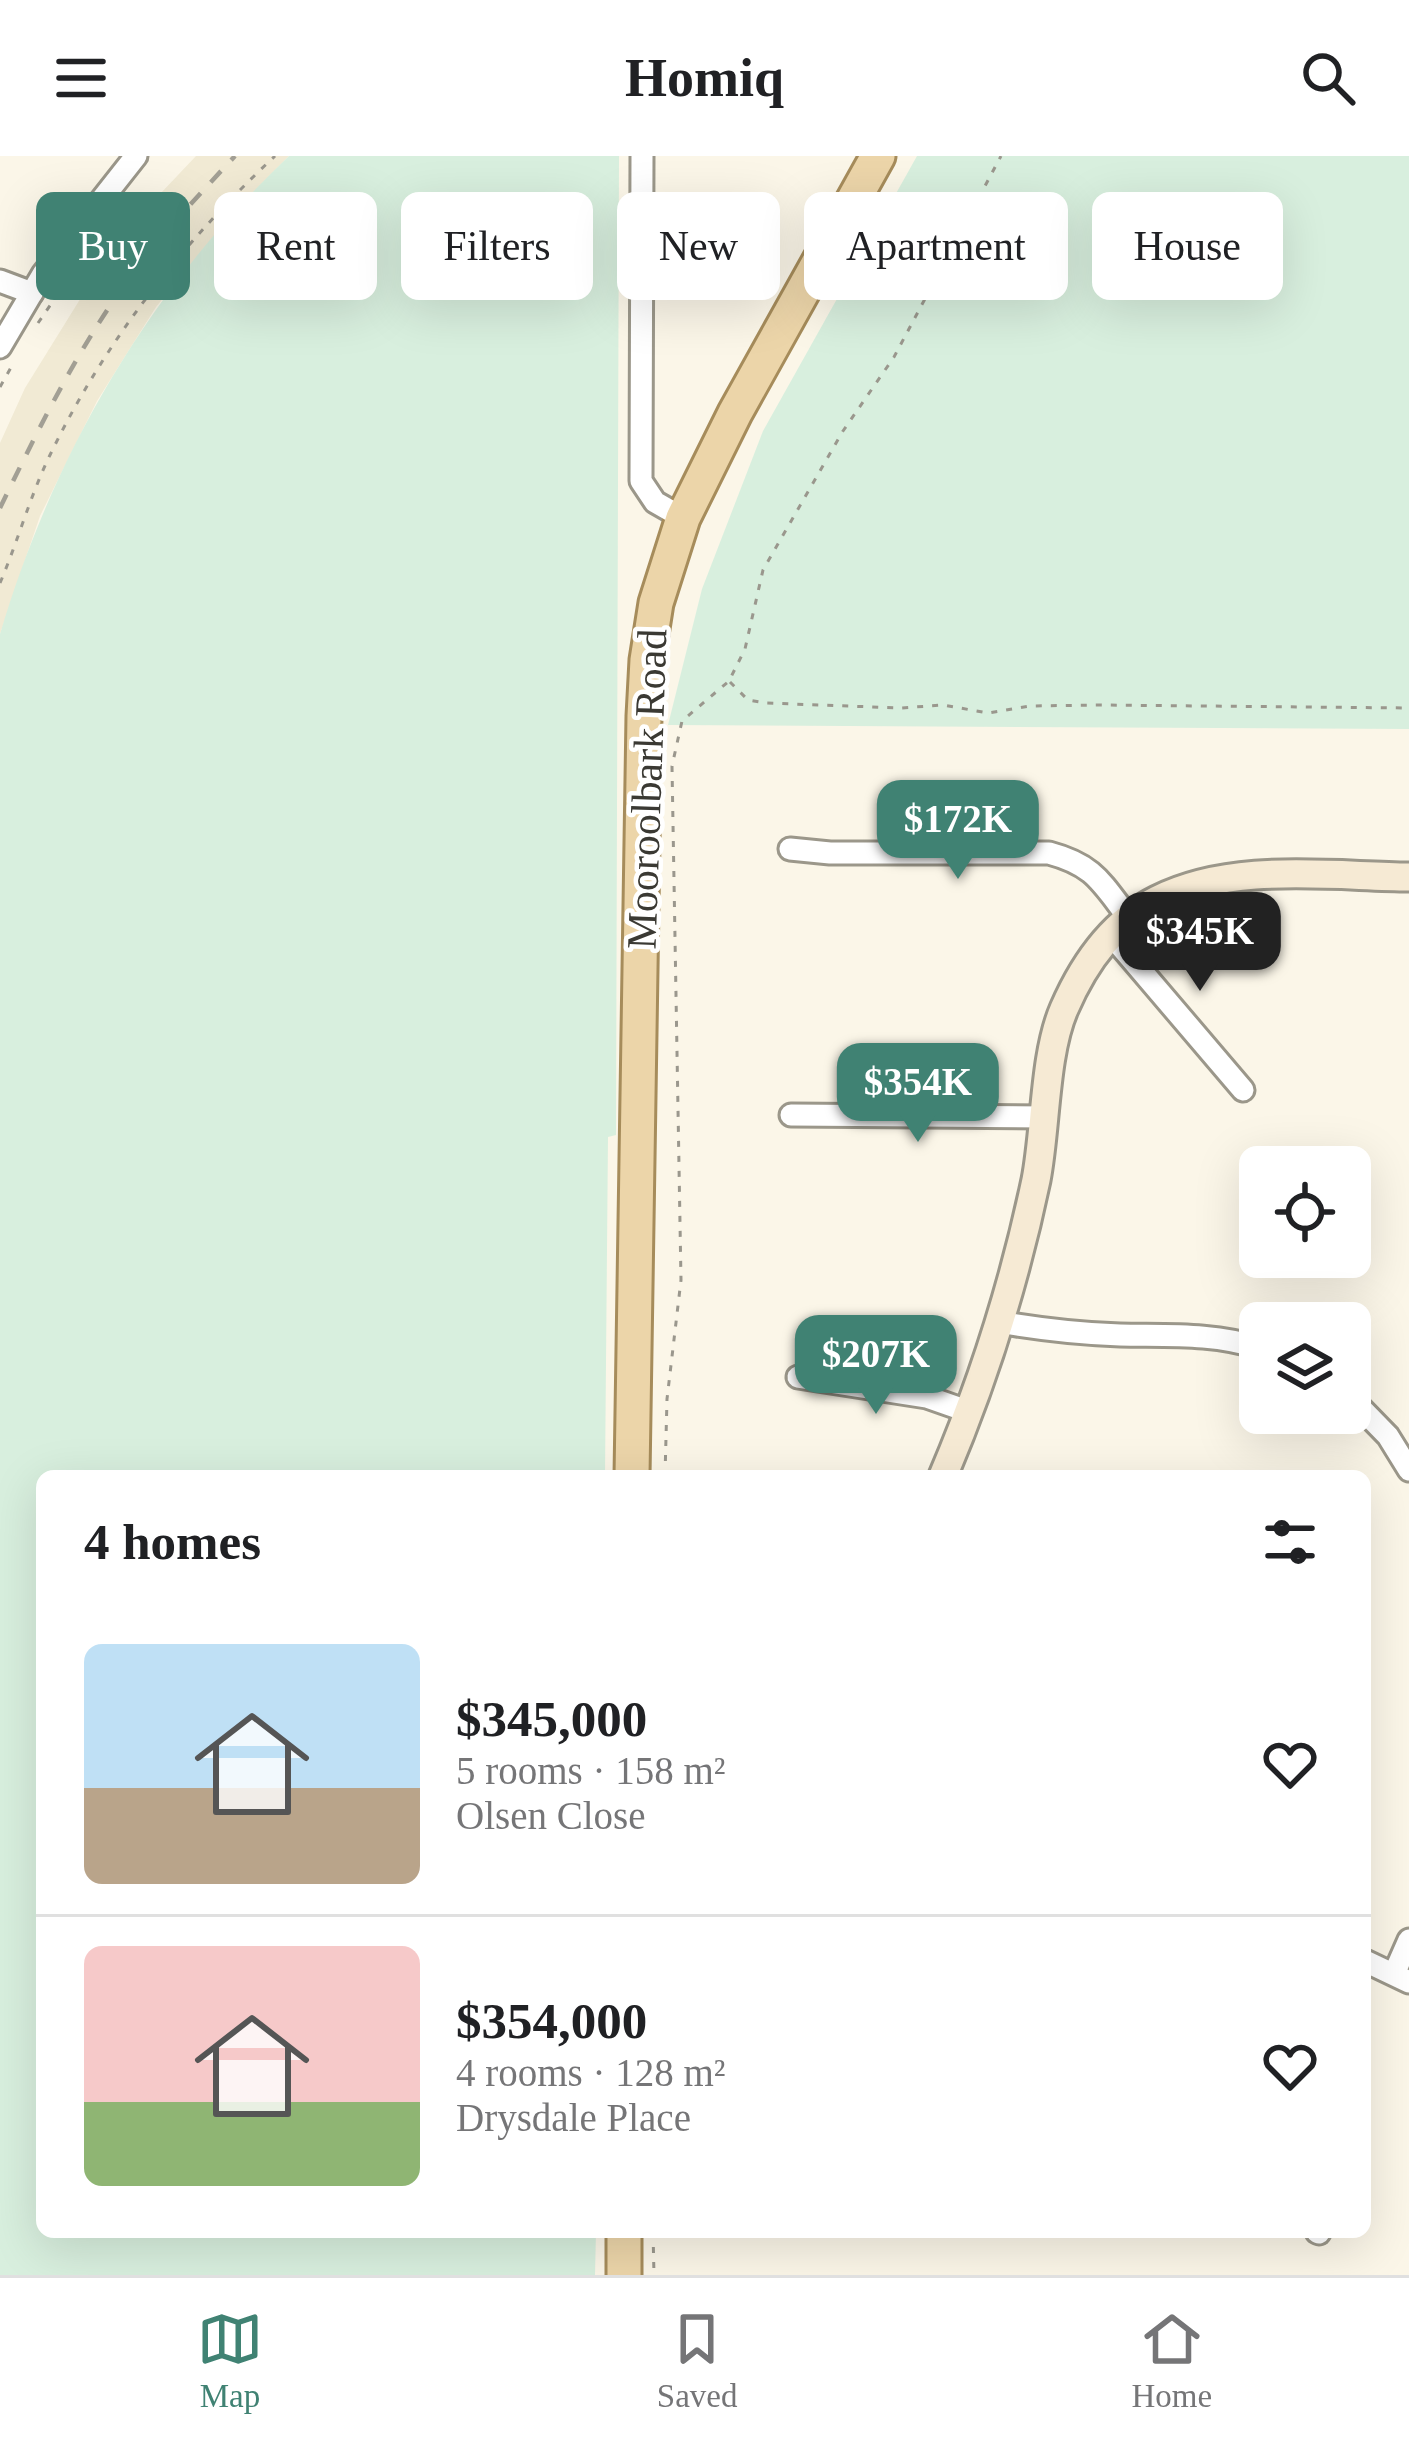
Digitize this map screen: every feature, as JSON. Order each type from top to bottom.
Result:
[{"type":"main road","name":"Mooroolbark Road","points":[[632,1470],[646,660],[656,603],[683,518],[735,413],[878,156]]},
{"type":"main road","points":[[624,2238],[624,2275]]},
{"type":"street","points":[[8,353],[32,293],[136,156]]},
{"type":"street","points":[[642,156],[641,482],[655,502],[683,518]]},
{"type":"street","points":[[0,281],[32,293]]},
{"type":"street","points":[[790,849],[830,854],[1049,854],[1078,861],[1095,875],[1120,926],[1243,1090]]},
{"type":"street","points":[[945,1470],[998,1322],[1026,1224],[1062,1013],[1084,969],[1120,926],[1159,899],[1205,882],[1254,876],[1409,877]]},
{"type":"street","points":[[791,1115],[1046,1117]]},
{"type":"street","points":[[998,1322],[1117,1335],[1199,1335],[1239,1344]]},
{"type":"street","points":[[798,1377],[927,1397],[967,1411]]},
{"type":"street","points":[[1371,1418],[1409,1470]]},
{"type":"street","points":[[1371,1964],[1402,1978],[1409,1940]]},
{"type":"path","points":[[0,583],[47,460],[85,387],[208,220],[275,156]]},
{"type":"path","points":[[665,1470],[667,1399],[681,1280],[672,766],[682,721],[730,681],[745,649],[763,570],[843,431],[894,357],[1001,156]]},
{"type":"path","points":[[36,326],[54,300]]},
{"type":"path","points":[[0,387],[8,353]]},
{"type":"path","points":[[730,681],[748,700],[766,703],[944,705],[988,713],[1030,706],[1409,708]]},
{"type":"path","points":[[653,2238],[654,2275]]},
{"type":"shaded area","points":[[196,156],[289,156],[254,192],[214,192],[214,236],[190,265],[190,192],[162,192]]},
{"type":"shaded area","points":[[80,300],[162,300],[97,401],[40,516],[0,634],[0,443],[25,388]]},
{"type":"green space","points":[[289,156],[619,156],[616,1135],[608,1137],[605,1470],[36,1470],[36,2238],[596,2238],[595,2275],[0,2275],[0,634],[22,567],[79,437],[164,300],[190,300],[193,260],[214,236],[214,300],[377,300],[377,192],[254,192]]},
{"type":"green space","points":[[917,156],[1409,156],[1409,729],[668,725],[702,589],[763,431],[836,300],[1068,300],[1068,192],[897,192]]},
{"type":"railway","points":[[0,508],[103,316],[161,238],[235,156]]}]
